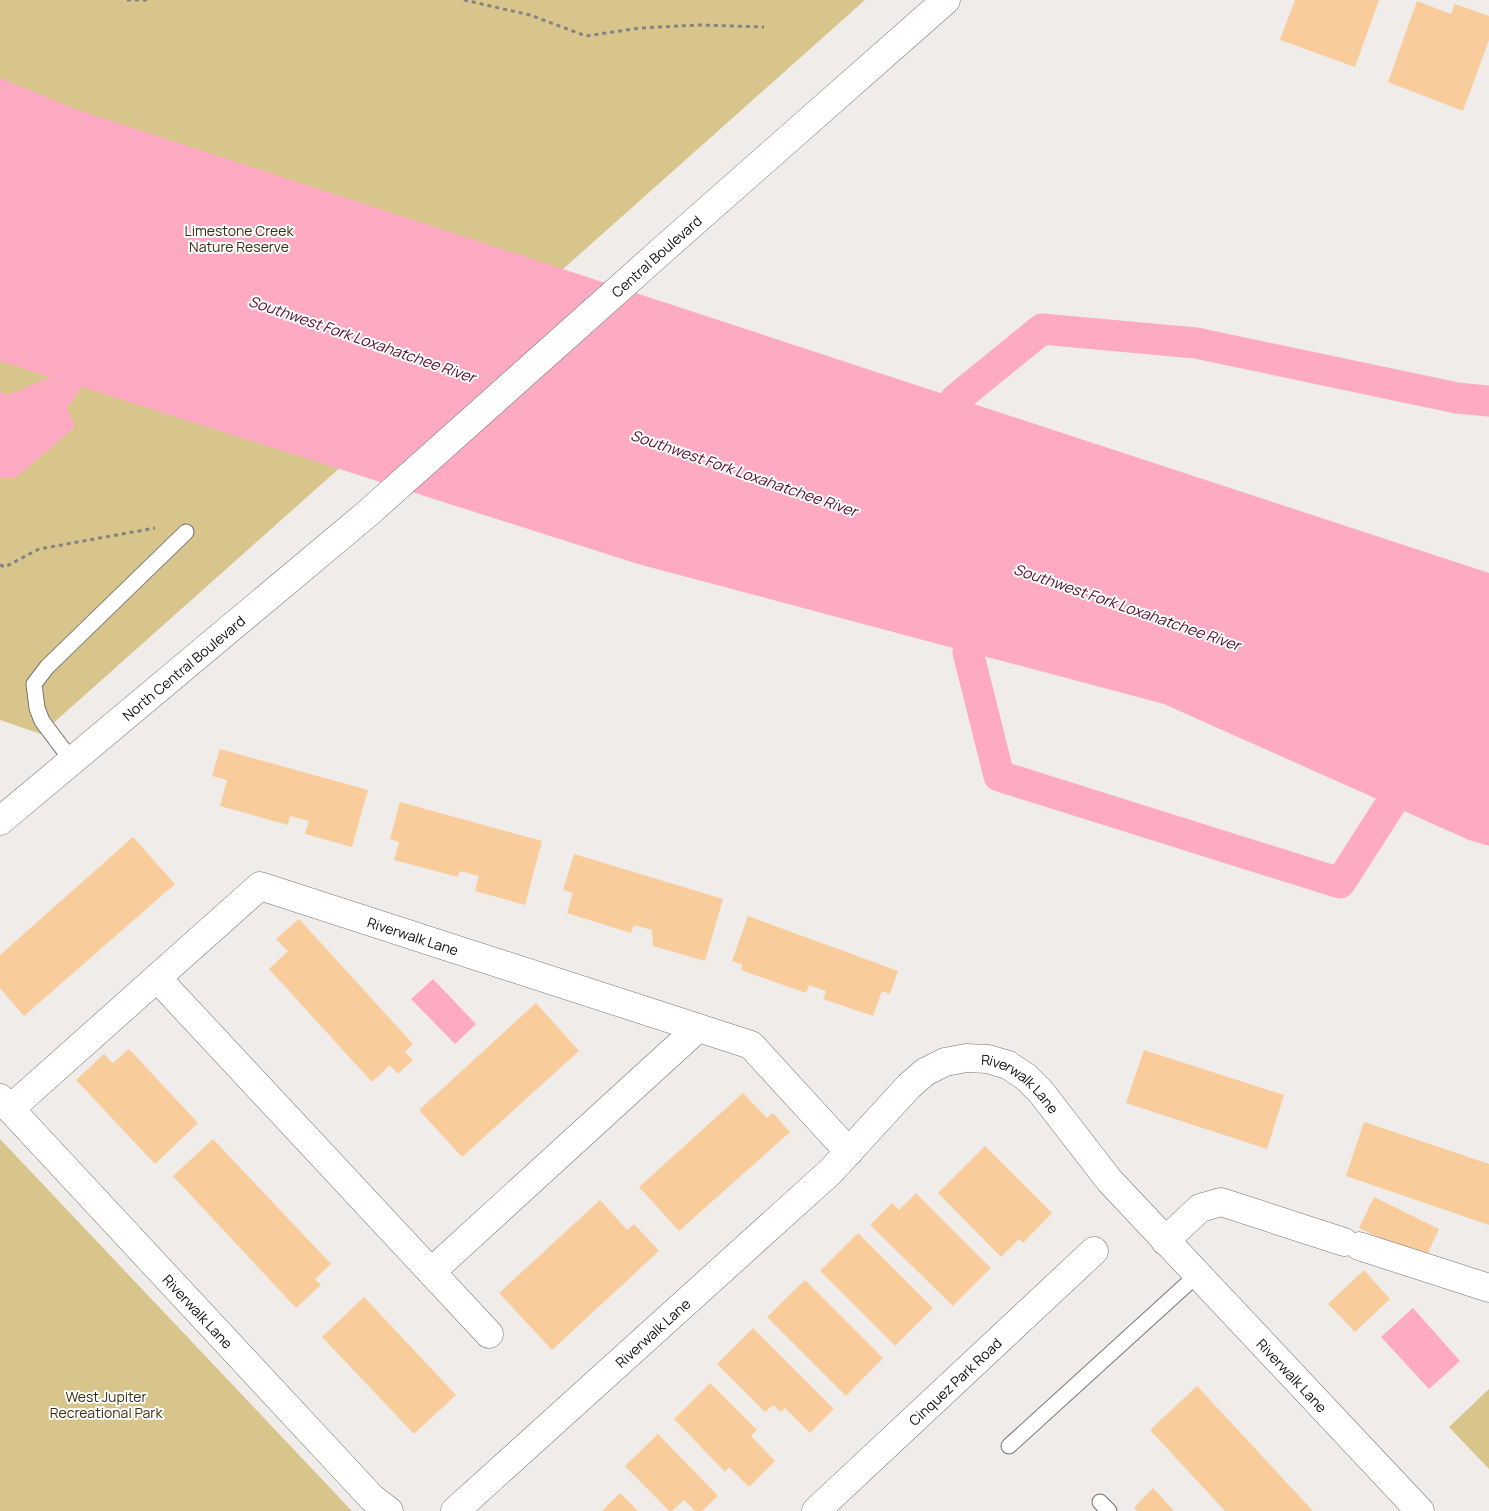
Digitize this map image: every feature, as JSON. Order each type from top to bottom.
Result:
[{"type":"street","name":"Central Boulevard","points":[[367,514],[666,246],[946,0]]},
{"type":"street","name":"North Central Boulevard","points":[[0,821],[367,514]]},
{"type":"street","name":"Riverwalk Lane","points":[[389,1511],[372,1498],[5,1104],[157,978],[260,886],[751,1044],[850,1152]]},
{"type":"street","points":[[157,978],[489,1334]]},
{"type":"street","points":[[431,1272],[698,1028]]},
{"type":"street","name":"Riverwalk Lane","points":[[455,1511],[830,1172],[909,1086],[925,1072],[945,1062],[966,1058],[988,1059],[1008,1066],[1026,1076],[1041,1092],[1109,1180],[1415,1509]]},
{"type":"street","points":[[1165,1241],[1200,1208],[1221,1202],[1489,1288]]},
{"type":"street","name":"Cinquez Park Road","points":[[816,1511],[1094,1251]]},
{"type":"lane","points":[[72,761],[42,721],[37,708],[34,684],[46,667],[186,532]]},
{"type":"lane","points":[[1009,1446],[1197,1275]]},
{"type":"path","points":[[127,0],[148,0]]},
{"type":"path","points":[[464,0],[530,15],[586,36],[640,28],[688,25],[764,27]]},
{"type":"path","points":[[0,565],[5,567],[39,549],[177,524],[186,532]]},
{"type":"green space","name":"Limestone Creek Nature Reserve","points":[[0,0],[865,0],[41,734],[0,720]]},
{"type":"green space","name":"West Jupiter Recreational Park","points":[[0,1139],[352,1511],[0,1511]]},
{"type":"green space","points":[[1489,1389],[1489,1469],[1449,1427]]},
{"type":"water","name":"Southwest Fork Loxahatchee River","points":[[0,78],[75,109],[1489,573],[1489,846],[1469,840],[1164,704],[638,564],[82,387],[67,408],[75,427],[15,478],[0,478],[0,392],[9,395],[50,377],[0,361]]},
{"type":"water","points":[[433,979],[476,1024],[455,1044],[411,999]]},
{"type":"water","points":[[1413,1308],[1460,1361],[1429,1389],[1381,1337]]},
{"type":"building","points":[[1295,0],[1379,0],[1355,67],[1280,40]]},
{"type":"building","points":[[1417,1],[1451,14],[1455,4],[1489,16],[1489,40],[1463,111],[1388,82]]},
{"type":"building","points":[[220,749],[368,790],[352,847],[305,834],[309,821],[290,816],[288,825],[220,806],[227,780],[212,776]]},
{"type":"building","points":[[400,802],[542,841],[525,905],[475,891],[479,876],[460,871],[458,877],[394,860],[399,842],[390,839]]},
{"type":"building","points":[[133,837],[175,884],[24,1016],[0,988],[0,955]]},
{"type":"building","points":[[574,854],[723,899],[705,961],[653,946],[652,930],[634,925],[631,933],[567,913],[573,893],[563,890]]},
{"type":"building","points":[[748,916],[898,971],[890,994],[882,991],[873,1016],[823,999],[826,991],[809,985],[806,993],[741,970],[743,965],[732,961]]},
{"type":"building","points":[[299,919],[413,1044],[405,1052],[413,1060],[398,1074],[390,1065],[372,1082],[269,969],[288,951],[276,939]]},
{"type":"building","points":[[536,1003],[579,1051],[462,1157],[419,1110]]},
{"type":"building","points":[[129,1049],[198,1123],[155,1164],[76,1080],[104,1054],[113,1063]]},
{"type":"building","points":[[1144,1050],[1284,1095],[1267,1149],[1126,1103]]},
{"type":"building","points":[[743,1093],[767,1118],[773,1113],[790,1132],[679,1231],[639,1187]]},
{"type":"building","points":[[1364,1122],[1489,1164],[1489,1225],[1346,1176]]},
{"type":"building","points":[[213,1139],[331,1264],[315,1279],[321,1285],[296,1308],[173,1176]]},
{"type":"building","points":[[985,1146],[1052,1213],[1023,1243],[1019,1239],[1001,1257],[938,1193]]},
{"type":"building","points":[[916,1193],[991,1268],[953,1306],[870,1225],[892,1203],[899,1210]]},
{"type":"building","points":[[1374,1197],[1439,1229],[1425,1259],[1359,1228]]},
{"type":"building","points":[[600,1200],[627,1230],[634,1224],[659,1251],[552,1350],[499,1293]]},
{"type":"building","points":[[858,1233],[933,1308],[895,1346],[820,1271]]},
{"type":"building","points":[[1364,1270],[1390,1299],[1355,1332],[1328,1304]]},
{"type":"building","points":[[805,1280],[883,1358],[846,1396],[767,1317]]},
{"type":"building","points":[[364,1297],[456,1395],[414,1434],[322,1337]]},
{"type":"building","points":[[753,1328],[834,1409],[810,1433],[785,1408],[781,1412],[773,1405],[765,1412],[717,1364]]},
{"type":"building","points":[[710,1383],[757,1430],[751,1436],[775,1461],[749,1487],[729,1467],[725,1472],[674,1419]]},
{"type":"building","points":[[1197,1386],[1313,1511],[1225,1511],[1150,1430]]},
{"type":"building","points":[[658,1434],[718,1496],[702,1511],[695,1511],[684,1500],[672,1511],[669,1511],[625,1466]]},
{"type":"building","points":[[1153,1488],[1174,1511],[1137,1511],[1134,1508]]},
{"type":"building","points":[[620,1493],[638,1511],[602,1511]]},
{"type":"waterway","points":[[956,399],[1042,329],[1196,343],[1457,398],[1489,401]]},
{"type":"waterway","points":[[968,652],[999,776],[1340,883],[1390,805]]}]
